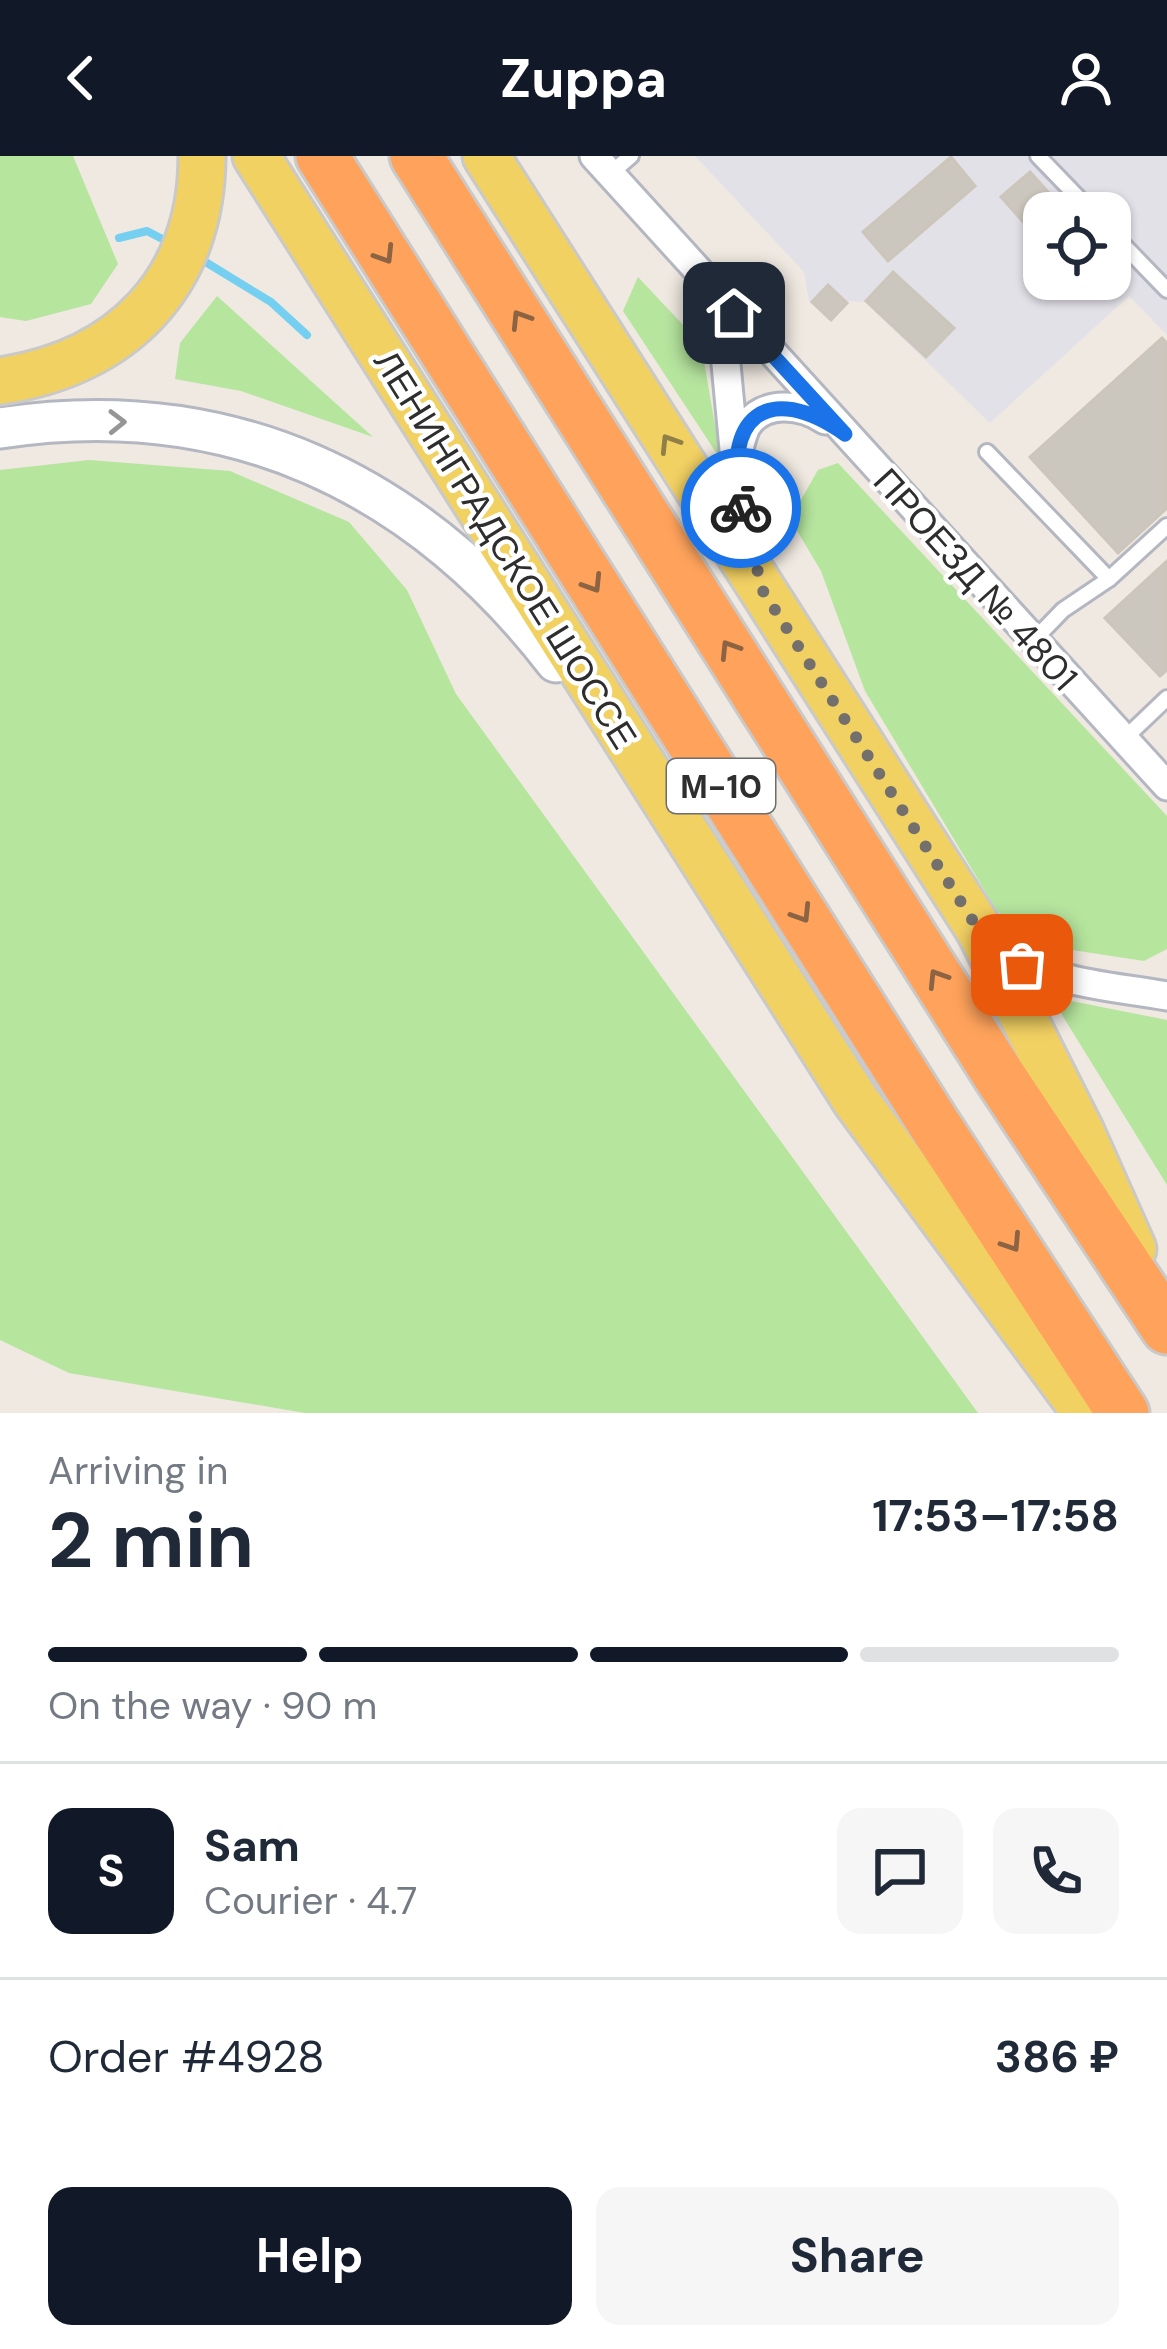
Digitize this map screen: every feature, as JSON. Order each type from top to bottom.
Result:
[{"type":"highway","name":"ЛЕНИНГРАДСКОЕ ШОССЕ","points":[[322,156],[934,1124],[1123,1413]]},
{"type":"highway","name":"М-10","points":[[416,156],[1000,1077],[1167,1325]]},
{"type":"main road","points":[[0,381],[50,373],[96,353],[133,325],[170,280],[191,237],[202,188],[202,156]]},
{"type":"main road","name":"ЛЕНИНГРАДСКОЕ ШОССЕ","points":[[256,156],[856,1101],[1086,1413]]},
{"type":"main road","name":"М-10","points":[[486,156],[980,932],[1081,1132],[1167,1325]]},
{"type":"street","name":"ПРОЕЗД № 4801","points":[[611,162],[706,282],[1167,786]]},
{"type":"street","points":[[706,282],[724,343],[739,502],[763,591]]},
{"type":"street","points":[[735,459],[746,427],[758,414],[778,407],[816,414],[845,434]]},
{"type":"street","points":[[0,428],[145,422],[234,435],[304,460],[369,492],[464,560],[525,622],[681,824]]},
{"type":"street","points":[[980,932],[1022,965],[1051,977],[1160,993]]},
{"type":"lane","points":[[1038,156],[1073,192]]},
{"type":"lane","points":[[1131,252],[1167,290]]},
{"type":"lane","points":[[987,452],[1109,580]]},
{"type":"lane","points":[[1032,642],[1063,610],[1109,580],[1167,526]]},
{"type":"lane","points":[[1124,740],[1167,698]]},
{"type":"shaded area","points":[[695,156],[1167,156],[1167,335],[1131,298],[1131,192],[1023,192],[1023,300],[1125,300],[990,423],[865,302],[848,301],[829,320],[809,301],[804,272]]},
{"type":"green space","points":[[0,156],[73,156],[118,264],[91,304],[26,321],[0,317]]},
{"type":"green space","points":[[638,277],[701,344],[721,460],[623,311]]},
{"type":"green space","points":[[217,296],[373,437],[241,391],[175,379],[180,343]]},
{"type":"green space","points":[[89,460],[230,471],[349,522],[407,590],[456,694],[978,1413],[305,1413],[69,1373],[0,1340],[0,470]]},
{"type":"green space","points":[[838,463],[1167,816],[1167,949],[1144,961],[1033,944],[997,911],[865,691],[821,571],[790,519],[818,470]]},
{"type":"green space","points":[[1051,997],[1167,1020],[1167,1185]]},
{"type":"building","points":[[951,157],[975,186],[888,261],[863,232]]},
{"type":"building","points":[[1030,172],[1048,192],[1023,192],[1023,222],[1001,197]]},
{"type":"building","points":[[893,272],[954,328],[926,357],[866,301]]},
{"type":"building","points":[[828,285],[847,303],[831,320],[812,302]]},
{"type":"building","points":[[1162,338],[1167,343],[1167,508],[1118,553],[1030,457]]},
{"type":"building","points":[[1167,561],[1167,670],[1160,676],[1105,618]]},
{"type":"waterway","points":[[119,238],[147,231],[170,243]]},
{"type":"waterway","points":[[199,258],[271,302],[307,335]]},
{"type":"way so far","points":[[741,508],[763,591],[980,932],[1022,965]]},
{"type":"route","points":[[734,313],[845,434],[816,414],[797,408],[778,407],[758,414],[746,427],[735,459],[741,508]]}]
